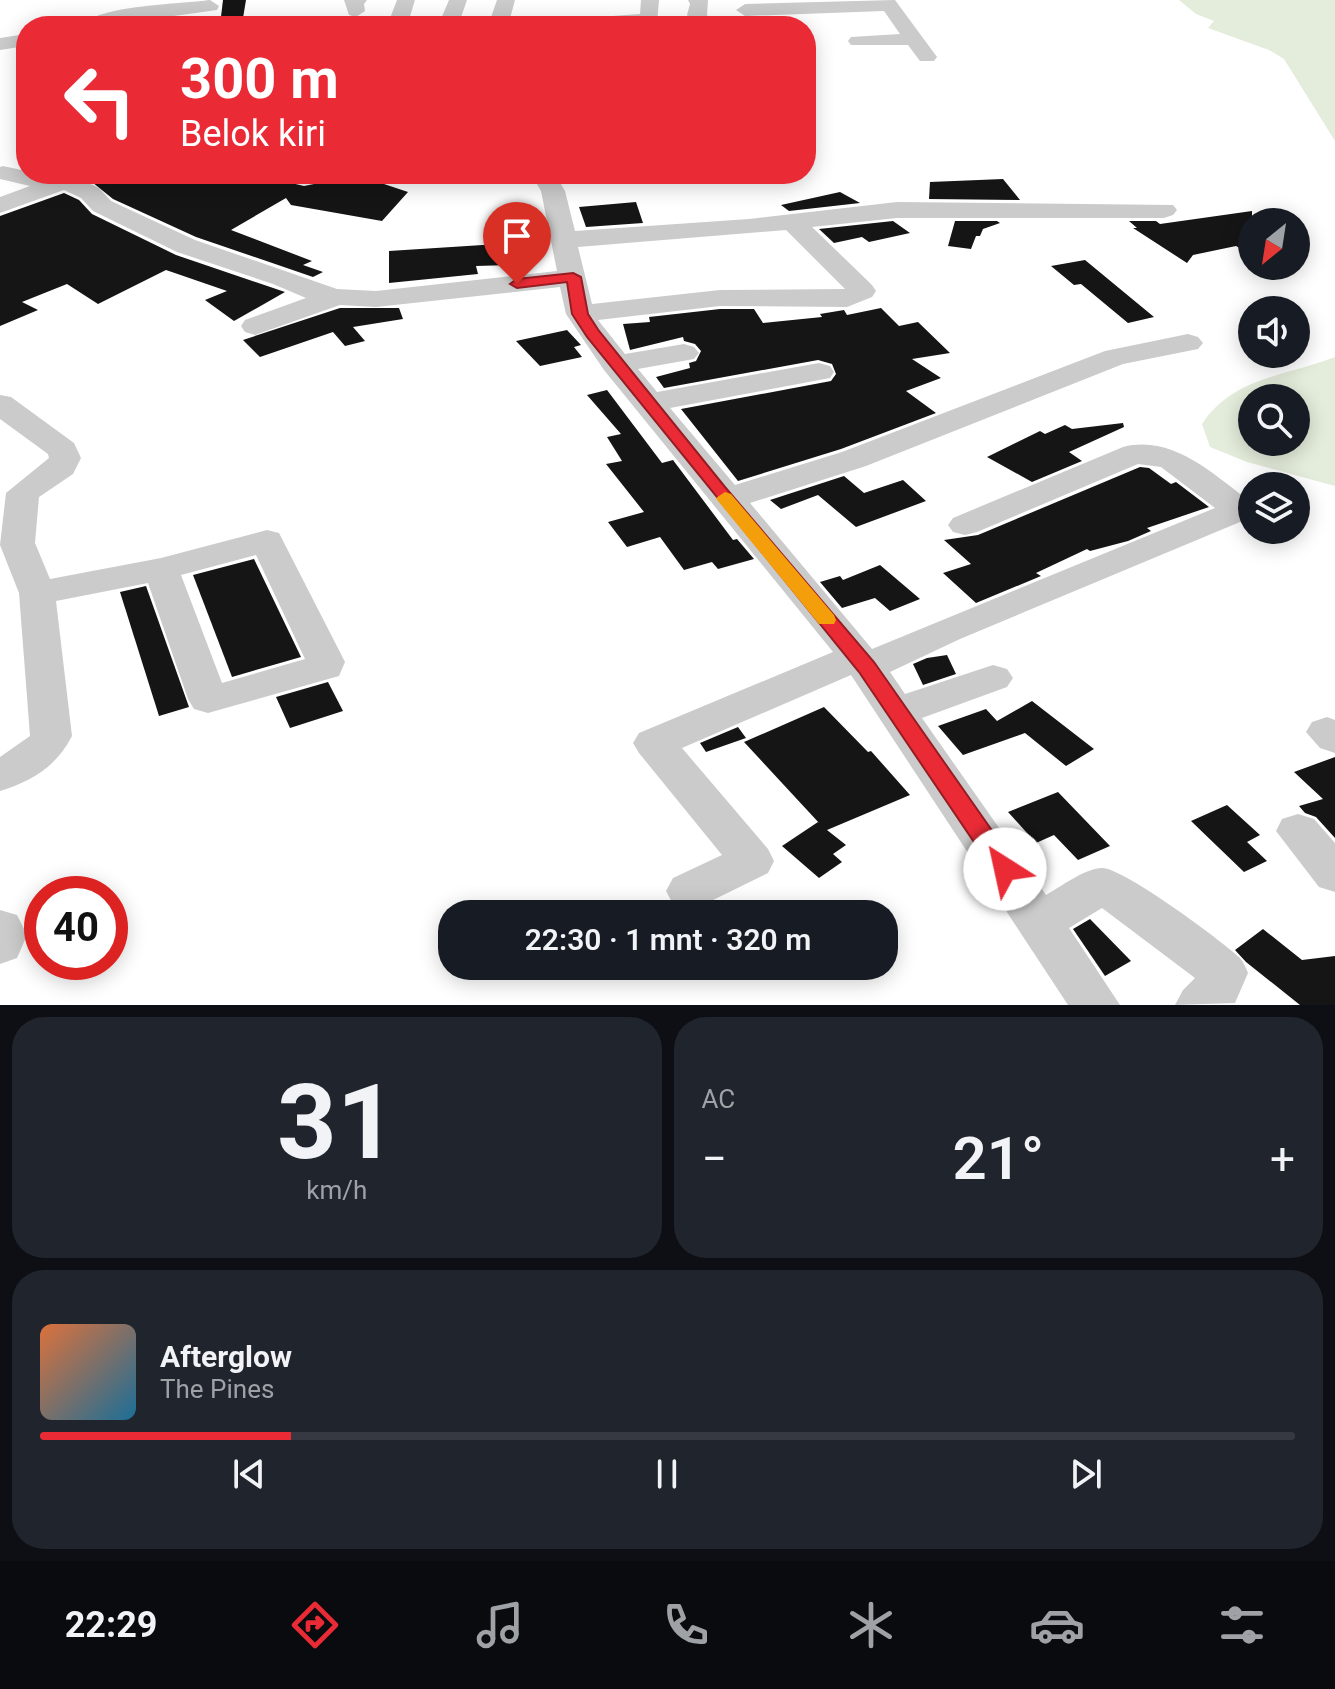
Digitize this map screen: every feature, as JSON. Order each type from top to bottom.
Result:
[{"type":"street","points":[[745,10],[887,2],[927,57]]},
{"type":"street","points":[[123,16],[210,3]]},
{"type":"street","points":[[816,25],[901,22]]},
{"type":"street","points":[[858,41],[914,39]]},
{"type":"street","points":[[3,173],[16,174]]},
{"type":"street","points":[[0,206],[59,184]]},
{"type":"street","points":[[76,184],[102,206],[186,246],[283,278],[317,293],[376,299],[569,260],[798,234],[897,210],[1164,210]]},
{"type":"street","points":[[549,184],[580,314],[615,364],[862,662],[1041,921],[1095,1005]]},
{"type":"street","points":[[580,314],[720,298],[847,299],[862,291],[798,234]]},
{"type":"street","points":[[255,326],[337,297]]},
{"type":"street","points":[[726,499],[854,459],[1115,357],[1188,343]]},
{"type":"street","points":[[615,364],[684,353]]},
{"type":"street","points":[[648,403],[733,385],[819,372]]},
{"type":"street","points":[[0,404],[63,450],[65,458],[61,467],[23,493],[17,543],[37,593],[51,736],[46,749],[0,775]]},
{"type":"street","points":[[689,891],[752,861],[654,743],[947,630],[1240,510],[1170,459],[1134,454],[965,525]]},
{"type":"street","points":[[37,593],[161,569],[267,541],[326,662],[325,667],[208,699],[161,569]]},
{"type":"street","points":[[897,712],[993,678]]},
{"type":"street","points":[[1298,831],[1335,874]]},
{"type":"street","points":[[1041,921],[1103,885],[1157,921],[1224,973],[1218,988],[1200,1005]]},
{"type":"street","points":[[0,929],[3,935],[0,944]]},
{"type":"green space","points":[[1179,0],[1335,0],[1335,141],[1284,59],[1269,50],[1208,28],[1214,21],[1196,14]]},
{"type":"green space","points":[[1335,357],[1335,486],[1310,479],[1310,472],[1284,472],[1210,447],[1202,424],[1215,408],[1238,391],[1238,456],[1310,456],[1310,384],[1252,384],[1300,368],[1310,368],[1310,365]]},
{"type":"building","points":[[223,0],[246,0],[243,16],[221,16]]},
{"type":"building","points":[[1003,179],[1020,200],[929,199],[930,182]]},
{"type":"building","points":[[94,184],[384,184],[408,192],[382,221],[291,205],[286,198],[231,230],[312,261],[303,265],[323,272],[313,277],[196,237],[113,199]]},
{"type":"building","points":[[840,192],[860,203],[789,211],[781,205]]},
{"type":"building","points":[[64,193],[79,200],[92,214],[176,255],[285,292],[234,321],[205,300],[227,291],[166,270],[98,304],[67,284],[22,302],[38,310],[0,326],[0,216]]},
{"type":"building","points":[[636,202],[643,223],[586,227],[579,207]]},
{"type":"building","points":[[1238,213],[1238,247],[1193,255],[1187,263],[1133,228],[1137,228],[1129,221],[1156,221],[1160,224]]},
{"type":"building","points":[[893,221],[910,233],[869,242],[862,237],[834,243],[819,229]]},
{"type":"building","points":[[955,221],[1000,223],[983,229],[980,236],[976,236],[971,249],[948,246]]},
{"type":"building","points":[[513,243],[514,265],[476,266],[478,274],[389,283],[389,251]]},
{"type":"building","points":[[1085,260],[1154,317],[1128,323],[1081,284],[1074,285],[1051,266]]},
{"type":"building","points":[[340,308],[399,308],[403,319],[353,327],[365,341],[345,346],[333,332],[260,357],[243,340]]},
{"type":"building","points":[[881,308],[899,326],[918,322],[950,353],[912,359],[941,378],[906,391],[936,413],[841,449],[738,481],[681,409],[831,381],[836,374],[832,364],[818,360],[664,388],[656,377],[690,368],[689,363],[696,361],[701,351],[695,344],[684,341],[683,337],[630,350],[623,324],[650,322],[649,317],[720,309],[754,309],[763,323],[822,317],[820,314],[844,310],[847,315]]},
{"type":"building","points":[[567,330],[581,345],[574,347],[582,357],[540,366],[516,341]]},
{"type":"building","points":[[607,390],[662,463],[673,460],[733,540],[737,539],[754,559],[718,569],[712,562],[684,570],[660,537],[627,547],[608,522],[644,512],[606,464],[622,461],[607,437],[621,434],[587,395]]},
{"type":"building","points":[[1123,423],[1124,427],[1069,452],[1082,461],[1032,482],[987,457],[1040,431],[1045,434],[1065,425],[1072,429]]},
{"type":"building","points":[[1140,467],[1149,468],[1171,484],[1176,482],[1209,507],[1147,528],[1151,531],[1128,541],[1090,551],[1087,549],[1036,573],[1041,576],[976,603],[943,573],[971,564],[944,540],[978,535]]},
{"type":"building","points":[[844,476],[864,493],[903,480],[926,501],[856,527],[818,495],[781,509],[770,500]]},
{"type":"building","points":[[254,559],[301,657],[232,677],[193,575]]},
{"type":"building","points":[[880,565],[920,599],[890,611],[875,598],[842,608],[820,582],[840,576],[843,580]]},
{"type":"building","points":[[146,586],[189,707],[159,716],[120,592]]},
{"type":"building","points":[[947,655],[956,674],[923,685],[913,664]]},
{"type":"building","points":[[328,682],[343,711],[290,728],[276,697]]},
{"type":"building","points":[[1032,701],[1094,749],[1066,766],[1025,733],[963,755],[938,726],[986,709],[997,721]]},
{"type":"building","points":[[824,707],[868,752],[871,751],[910,795],[827,830],[846,845],[833,854],[842,862],[819,878],[782,846],[818,822],[820,824],[744,742]]},
{"type":"building","points":[[738,727],[746,738],[706,752],[700,743]]},
{"type":"building","points":[[1335,757],[1335,838],[1316,817],[1305,813],[1299,806],[1323,799],[1294,772]]},
{"type":"building","points":[[1058,792],[1110,846],[1078,860],[1054,835],[1036,843],[1008,812]]},
{"type":"building","points":[[1227,805],[1260,835],[1247,842],[1267,861],[1244,872],[1191,821]]},
{"type":"building","points":[[1090,919],[1131,961],[1105,976],[1073,929]]},
{"type":"building","points":[[1263,929],[1302,960],[1335,956],[1335,1005],[1300,1005],[1246,962],[1235,950]]},
{"type":"slow traffic","points":[[725,498],[826,620]]},
{"type":"route","points":[[517,284],[573,277],[580,314],[593,334],[866,667],[1005,869]]}]
